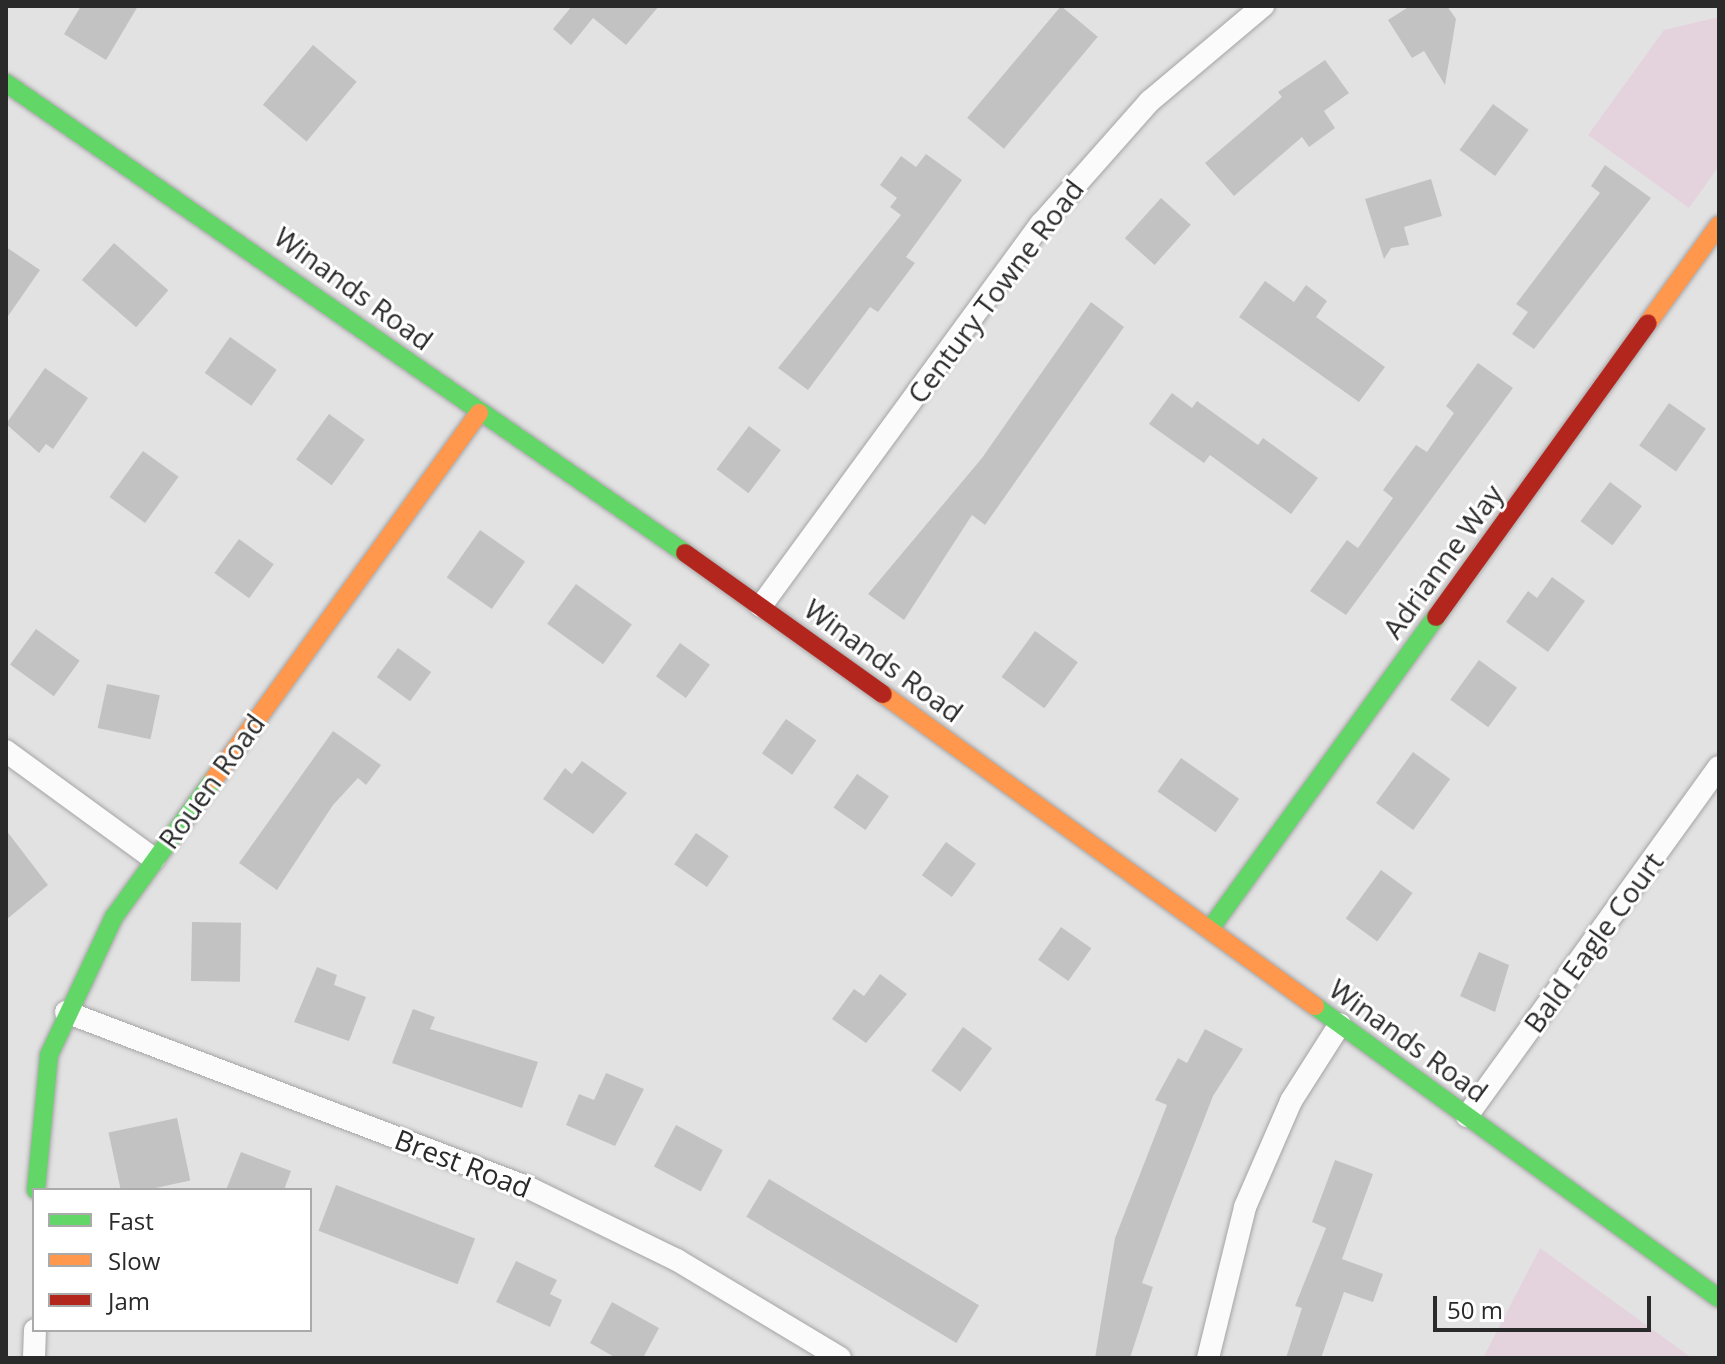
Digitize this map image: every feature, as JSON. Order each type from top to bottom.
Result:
[{"type":"street","name":"Century Towne Road","points":[[761,606],[1041,224],[1150,101],[1263,6]]},
{"type":"street","name":"Winands Road","points":[[6,83],[156,180],[479,413],[761,606],[1719,1298]]},
{"type":"street","name":"Adrianne Way","points":[[1210,929],[1719,225]]},
{"type":"street","name":"Rouen Road","points":[[36,1188],[41,1102],[66,1012],[114,917],[479,413]]},
{"type":"street","points":[[6,751],[154,859]]},
{"type":"street","name":"Bald Eagle Court","points":[[1467,1116],[1719,767]]},
{"type":"street","name":"Brest Road","points":[[66,1012],[525,1186],[677,1260],[840,1358]]},
{"type":"street","points":[[1208,1358],[1245,1207],[1291,1101],[1340,1024]]},
{"type":"street","points":[[34,1358],[35,1332]]},
{"type":"shaded area","points":[[1719,17],[1719,166],[1689,208],[1588,135],[1664,30]]},
{"type":"shaded area","points":[[1540,1248],[1692,1358],[1483,1358]]},
{"type":"building","points":[[81,6],[138,6],[106,60],[64,34]]},
{"type":"building","points":[[572,6],[659,6],[626,45],[593,18],[571,45],[553,29]]},
{"type":"building","points":[[1061,6],[1098,37],[1004,149],[967,118]]},
{"type":"building","points":[[1410,6],[1447,6],[1456,19],[1445,85],[1424,51],[1412,58],[1388,20]]},
{"type":"building","points":[[313,45],[357,82],[307,141],[263,105]]},
{"type":"building","points":[[1325,60],[1349,93],[1324,111],[1335,128],[1309,147],[1302,137],[1234,196],[1205,163],[1282,97],[1278,92]]},
{"type":"building","points":[[1493,104],[1529,130],[1495,176],[1459,150]]},
{"type":"building","points":[[926,154],[962,180],[906,257],[915,263],[878,312],[870,307],[808,390],[778,368],[901,215],[890,207],[897,198],[880,185],[901,156],[916,167]]},
{"type":"building","points":[[1605,165],[1651,198],[1534,349],[1512,334],[1528,312],[1516,304],[1600,193],[1591,186]]},
{"type":"building","points":[[1431,179],[1442,216],[1404,227],[1409,245],[1391,248],[1384,259],[1365,199]]},
{"type":"building","points":[[1161,198],[1191,225],[1155,265],[1125,238]]},
{"type":"building","points":[[114,243],[168,290],[136,327],[82,280]]},
{"type":"building","points":[[6,247],[40,270],[6,319]]},
{"type":"building","points":[[1265,281],[1294,302],[1306,285],[1327,301],[1316,317],[1385,367],[1359,402],[1239,317]]},
{"type":"building","points":[[1091,302],[1124,327],[985,525],[972,515],[904,620],[868,594],[982,458]]},
{"type":"building","points":[[230,337],[277,370],[251,406],[205,373]]},
{"type":"building","points":[[1478,363],[1513,388],[1346,615],[1310,591],[1347,540],[1358,548],[1393,498],[1383,490],[1416,445],[1427,452],[1454,413],[1446,406]]},
{"type":"building","points":[[45,368],[88,398],[53,449],[46,444],[39,453],[6,424]]},
{"type":"building","points":[[1172,393],[1192,408],[1197,401],[1258,445],[1263,438],[1318,478],[1291,514],[1210,455],[1204,463],[1149,424]]},
{"type":"building","points":[[1669,403],[1706,429],[1676,471],[1639,446]]},
{"type":"building","points":[[329,414],[365,440],[332,485],[296,459]]},
{"type":"building","points":[[749,426],[781,450],[748,493],[717,469]]},
{"type":"building","points":[[143,451],[179,477],[145,523],[109,497]]},
{"type":"building","points":[[1610,482],[1642,506],[1612,545],[1581,521]]},
{"type":"building","points":[[480,530],[525,562],[492,609],[447,578]]},
{"type":"building","points":[[239,539],[274,564],[249,598],[214,573]]},
{"type":"building","points":[[1552,577],[1585,601],[1548,652],[1506,622],[1528,591],[1537,598]]},
{"type":"building","points":[[576,584],[632,625],[603,664],[547,624]]},
{"type":"building","points":[[36,629],[80,661],[54,696],[10,665]]},
{"type":"building","points":[[1035,631],[1078,662],[1044,708],[1001,677]]},
{"type":"building","points":[[680,643],[710,665],[686,698],[656,676]]},
{"type":"building","points":[[398,648],[431,672],[410,701],[377,677]]},
{"type":"building","points":[[1479,660],[1517,688],[1488,727],[1450,700]]},
{"type":"building","points":[[107,684],[160,695],[150,739],[98,728]]},
{"type":"building","points":[[786,719],[816,740],[792,775],[762,753]]},
{"type":"building","points":[[333,731],[381,765],[366,785],[358,778],[333,805],[277,890],[239,863]]},
{"type":"building","points":[[1413,752],[1450,779],[1413,830],[1376,803]]},
{"type":"building","points":[[1181,758],[1239,799],[1216,832],[1157,792]]},
{"type":"building","points":[[582,761],[627,793],[593,834],[543,799],[565,768],[572,774]]},
{"type":"building","points":[[857,774],[889,796],[865,830],[833,808]]},
{"type":"building","points":[[6,830],[48,885],[6,920]]},
{"type":"building","points":[[696,833],[729,856],[707,887],[674,864]]},
{"type":"building","points":[[946,842],[976,864],[952,897],[922,875]]},
{"type":"building","points":[[1381,870],[1413,893],[1377,941],[1346,919]]},
{"type":"building","points":[[192,922],[241,923],[240,982],[191,981]]},
{"type":"building","points":[[1061,927],[1091,948],[1068,981],[1038,960]]},
{"type":"building","points":[[1479,952],[1509,965],[1495,1012],[1460,996]]},
{"type":"building","points":[[317,967],[337,975],[334,985],[366,997],[349,1041],[294,1022]]},
{"type":"building","points":[[880,974],[907,994],[866,1043],[832,1019],[854,989],[864,996]]},
{"type":"building","points":[[413,1009],[435,1017],[430,1029],[538,1062],[522,1108],[392,1063]]},
{"type":"building","points":[[963,1027],[992,1048],[960,1092],[931,1071]]},
{"type":"building","points":[[1205,1029],[1243,1049],[1213,1096],[1142,1283],[1153,1287],[1130,1358],[1095,1358],[1115,1238],[1167,1105],[1155,1100],[1178,1058],[1187,1063]]},
{"type":"building","points":[[606,1073],[644,1089],[615,1146],[566,1125],[579,1094],[594,1100]]},
{"type":"building","points":[[177,1118],[190,1181],[155,1188],[120,1188],[109,1133]]},
{"type":"building","points":[[676,1125],[723,1150],[701,1191],[654,1166]]},
{"type":"building","points":[[241,1152],[291,1171],[285,1188],[227,1188]]},
{"type":"building","points":[[1335,1160],[1373,1174],[1342,1259],[1383,1274],[1373,1302],[1344,1292],[1321,1358],[1286,1358],[1302,1308],[1295,1306],[1326,1228],[1312,1222]]},
{"type":"building","points":[[769,1179],[979,1305],[956,1343],[746,1217]]},
{"type":"building","points":[[336,1185],[475,1238],[458,1284],[318,1231]]},
{"type":"building","points":[[516,1261],[557,1280],[550,1294],[562,1300],[550,1327],[496,1302]]},
{"type":"building","points":[[612,1302],[659,1328],[643,1358],[616,1358],[590,1343]]},
{"type":"traffic: fast","points":[[6,83],[685,553]]},
{"type":"traffic: fast","points":[[1210,929],[1436,617]]},
{"type":"traffic: fast","points":[[36,1188],[49,1055],[114,917],[214,779]]},
{"type":"traffic: fast","points":[[1315,1006],[1719,1298]]},
{"type":"traffic: slow","points":[[1648,323],[1719,225]]},
{"type":"traffic: slow","points":[[214,779],[479,413]]},
{"type":"traffic: slow","points":[[883,694],[1315,1006]]},
{"type":"traffic: jam","points":[[1436,617],[1648,323]]},
{"type":"traffic: jam","points":[[685,553],[883,694]]}]
